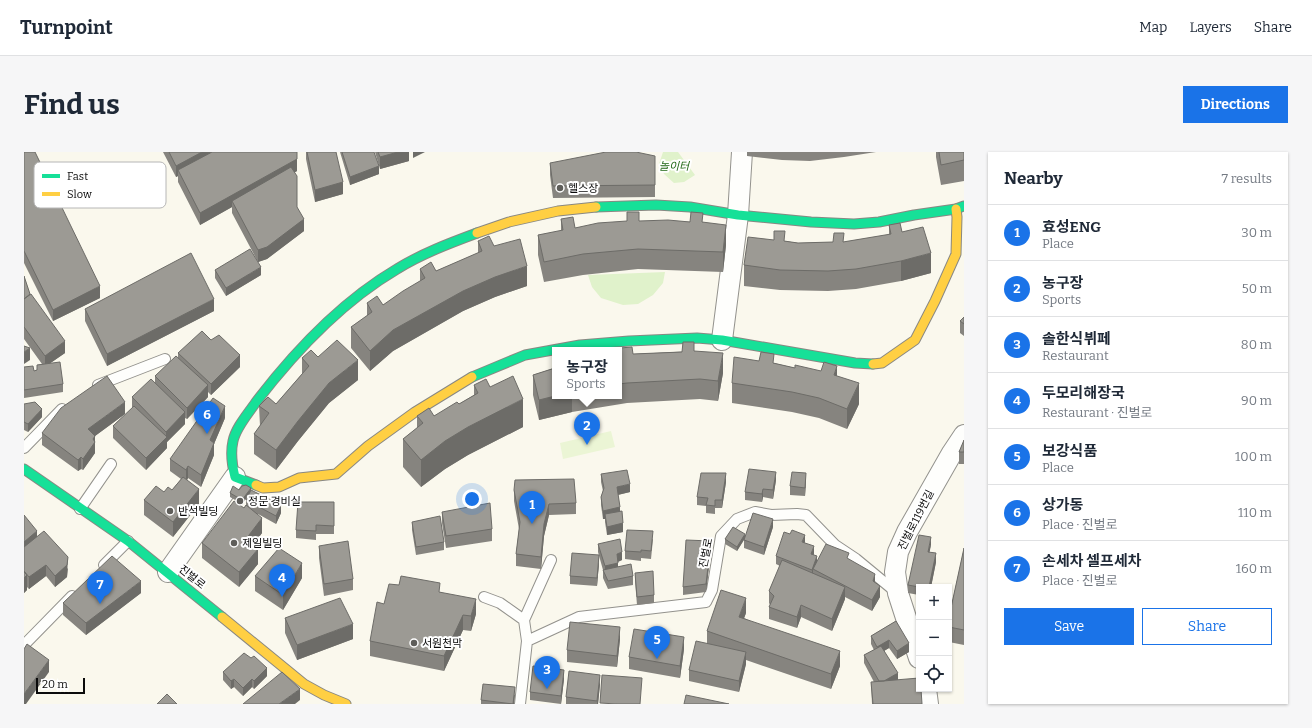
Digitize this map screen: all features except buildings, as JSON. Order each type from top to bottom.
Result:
[{"type":"street","points":[[722,340],[729,302],[738,215],[744,180],[742,152]]},
{"type":"street","points":[[168,572],[235,477],[231,460],[233,440],[241,423],[277,375],[318,332],[352,300],[397,269],[450,243],[509,222],[558,211],[607,206],[656,205],[690,207],[738,215],[811,222],[854,224],[879,222],[960,207],[957,218],[956,254],[935,302],[915,340],[882,363],[855,363],[722,340],[697,338],[629,341],[569,347]]},
{"type":"street","points":[[235,477],[263,488],[279,487],[299,478],[336,474],[368,446],[415,412],[470,378],[525,355],[552,350]]},
{"type":"street","name":"진벌로119번길","points":[[918,656],[898,593],[895,572],[898,552],[907,532],[952,453],[964,435]]},
{"type":"street","name":"진벌로","points":[[24,469],[128,541],[304,684],[345,704]]},
{"type":"street","points":[[926,692],[928,704]]},
{"type":"lane","points":[[90,390],[95,386],[165,359]]},
{"type":"lane","points":[[24,448],[62,409],[68,405]]},
{"type":"lane","points":[[80,509],[110,464]]},
{"type":"lane","name":"진벌로","points":[[527,641],[579,617],[706,602],[712,590],[721,536],[737,519],[755,512],[771,515],[806,515],[835,545],[856,559],[898,593]]},
{"type":"lane","points":[[96,573],[128,541]]},
{"type":"lane","points":[[520,704],[527,641],[524,620],[551,560]]},
{"type":"lane","points":[[24,645],[80,589]]},
{"type":"lane","points":[[484,597],[500,603],[524,620]]},
{"type":"green space","name":"놀이터","points":[[663,152],[678,152],[695,175],[684,182],[674,183],[664,174],[659,164]]},
{"type":"green space","points":[[665,272],[663,283],[653,295],[638,304],[623,305],[601,298],[592,287],[588,275]]},
{"type":"green space","points":[[611,431],[615,447],[563,459],[560,443]]},
{"type":"traffic: fast","points":[[596,207],[656,205],[690,207],[738,215],[811,222],[854,224],[879,222],[956,209],[964,206]]},
{"type":"traffic: fast","points":[[256,485],[235,477],[232,459],[233,441],[239,426],[246,416],[287,364],[338,312],[376,282],[416,258],[477,233]]},
{"type":"traffic: fast","points":[[569,347],[629,341],[697,338],[722,340],[855,363],[873,364]]},
{"type":"traffic: fast","points":[[472,377],[525,355],[552,350]]},
{"type":"traffic: fast","points":[[24,469],[128,541],[222,617]]},
{"type":"traffic: slow","points":[[477,233],[509,222],[558,211],[596,207]]},
{"type":"traffic: slow","points":[[873,364],[882,363],[915,340],[935,301],[956,254],[956,209]]},
{"type":"traffic: slow","points":[[256,485],[263,488],[279,487],[299,478],[336,474],[368,446],[415,412],[472,377]]},
{"type":"traffic: slow","points":[[222,617],[304,684],[324,695],[346,704]]},
{"type":"place","name":"헬스장","points":[[560,188]]},
{"type":"place","name":"상가동","points":[[207,434]]},
{"type":"place","name":"농구장","points":[[587,445]]},
{"type":"place","name":"정문 경비실","points":[[240,501]]},
{"type":"place","name":"반석빌딩","points":[[170,511]]},
{"type":"place","name":"효성ENG","points":[[532,524]]},
{"type":"place","name":"제일빌딩","points":[[234,543]]},
{"type":"place","name":"두모리해장국","points":[[282,597]]},
{"type":"place","name":"손세차 셀프세차","points":[[100,604]]},
{"type":"place","name":"서원천막","points":[[414,643]]},
{"type":"place","name":"보강식품","points":[[657,659]]},
{"type":"place","name":"솔한식뷔페","points":[[547,689]]}]
